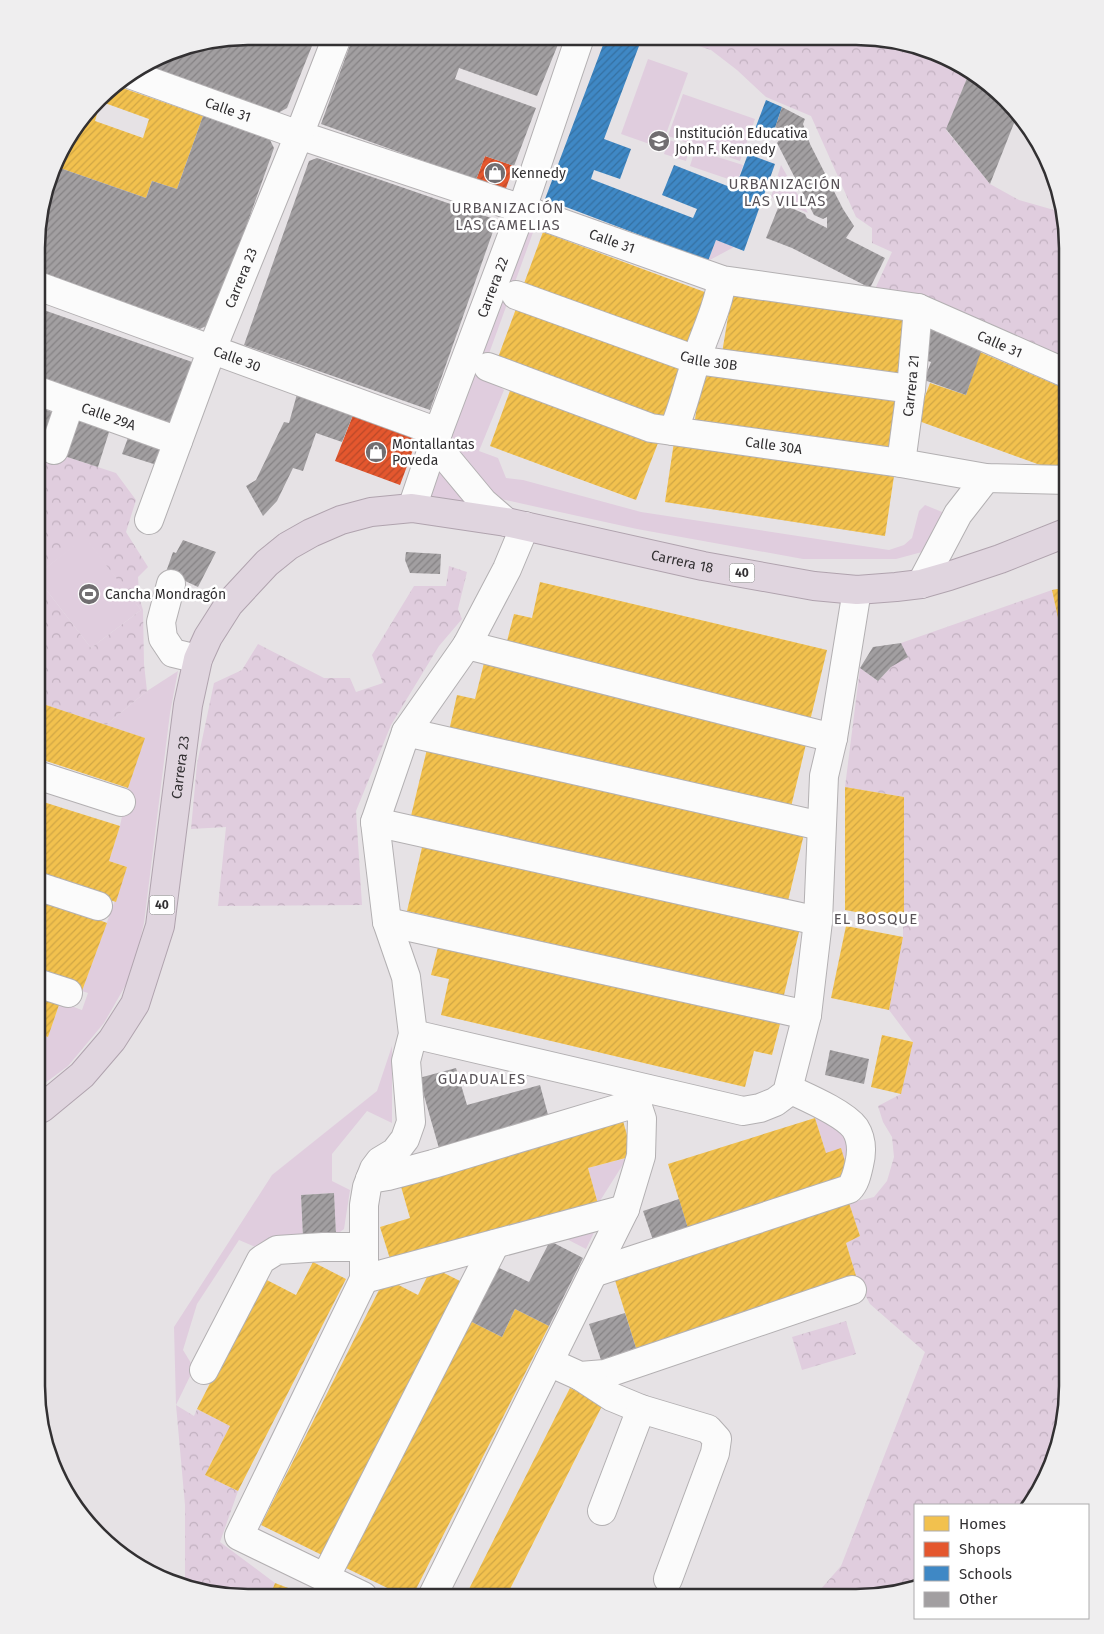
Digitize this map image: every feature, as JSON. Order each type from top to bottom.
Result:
[{"type":"highway","name":"Carrera 18","points":[[412,508],[516,524],[703,566],[814,586],[857,590],[921,584],[1000,559],[1059,536]]},
{"type":"highway","name":"Carrera 23","points":[[45,1106],[82,1075],[112,1040],[135,1004],[160,926],[188,706],[198,659],[208,637],[229,604],[266,563],[288,546],[311,533],[342,520],[372,512],[412,508]]},
{"type":"street","name":"Carrera 23","points":[[149,520],[212,349],[334,45]]},
{"type":"street","name":"Carrera 22","points":[[412,508],[436,437],[522,209],[577,45]]},
{"type":"street","name":"Calle 31","points":[[138,77],[299,135],[522,209],[722,280],[918,308],[1059,370]]},
{"type":"street","points":[[673,431],[696,360],[720,297],[722,280]]},
{"type":"street","name":"Calle 30","points":[[45,289],[212,349],[436,437]]},
{"type":"street","name":"Calle 30B","points":[[516,295],[696,360],[911,390]]},
{"type":"street","name":"Carrera 21","points":[[901,464],[911,390],[918,308]]},
{"type":"street","name":"Calle 30A","points":[[488,367],[651,428],[986,478],[1059,480]]},
{"type":"street","name":"Calle 29A","points":[[45,394],[178,441]]},
{"type":"street","points":[[54,450],[70,403]]},
{"type":"street","points":[[346,1589],[239,1536],[364,1279],[364,1205],[370,1179],[380,1161],[395,1152],[404,1139],[411,1122],[406,1060],[413,1034],[406,977],[387,922],[374,822],[406,732],[466,645],[507,569],[516,524],[482,502],[436,437]]},
{"type":"street","points":[[921,584],[958,514],[986,478]]},
{"type":"street","points":[[171,584],[161,622],[163,638],[173,653],[198,659]]},
{"type":"street","points":[[413,1034],[642,1095],[743,1111],[760,1108],[776,1102],[787,1094],[807,1015],[818,921],[824,776],[833,738],[857,590]]},
{"type":"street","points":[[466,645],[833,738]]},
{"type":"street","points":[[406,732],[822,826]]},
{"type":"street","points":[[45,778],[121,802]]},
{"type":"street","points":[[374,822],[818,921]]},
{"type":"street","points":[[45,889],[98,906]]},
{"type":"street","points":[[387,922],[807,1015]]},
{"type":"street","points":[[45,986],[68,993]]},
{"type":"street","points":[[592,1273],[849,1189],[854,1184],[861,1152],[860,1137],[854,1127],[827,1108],[789,1089]]},
{"type":"street","points":[[370,1179],[434,1164],[623,1107],[642,1095]]},
{"type":"street","points":[[436,1589],[625,1209],[641,1156],[642,1095]]},
{"type":"street","points":[[364,1279],[625,1209]]},
{"type":"street","points":[[325,1578],[496,1244]]},
{"type":"street","points":[[204,1370],[261,1260],[277,1250],[363,1247]]},
{"type":"street","points":[[580,1376],[606,1374],[852,1290]]},
{"type":"street","points":[[549,1362],[580,1376],[612,1397],[641,1409],[708,1429],[717,1439],[715,1453],[668,1579]]},
{"type":"street","points":[[602,1511],[641,1409]]},
{"type":"green space","points":[[696,45],[869,45],[909,52],[934,60],[967,78],[946,130],[990,184],[1019,200],[1055,210],[1059,235],[1059,357],[875,289],[892,252],[872,243],[872,228],[856,217],[811,116],[766,97],[737,70],[711,50]]},
{"type":"green space","points":[[648,59],[688,73],[661,148],[621,134]]},
{"type":"green space","points":[[683,94],[755,119],[740,161],[668,136]]},
{"type":"green space","points":[[669,140],[690,147],[686,161],[664,154]]},
{"type":"green space","points":[[695,150],[743,165],[737,182],[690,166]]},
{"type":"green space","points":[[781,165],[808,213],[771,197]]},
{"type":"green space","points":[[528,226],[535,227],[483,370],[504,390],[479,451],[498,458],[506,478],[523,480],[641,512],[889,550],[904,545],[912,538],[919,511],[925,505],[947,514],[922,552],[896,559],[803,559],[637,529],[487,496],[453,442],[452,435]]},
{"type":"green space","points":[[716,240],[734,247],[708,261]]},
{"type":"green space","points":[[45,452],[116,473],[136,500],[126,532],[148,567],[138,577],[139,597],[143,610],[144,664],[147,691],[106,725],[45,705],[45,588],[91,648],[141,610],[85,538],[45,569]]},
{"type":"green space","points":[[440,460],[477,504],[427,495]]},
{"type":"green space","name":"Cancha Mondragón","points":[[85,537],[141,610],[91,648],[45,588],[45,568]]},
{"type":"green space","points":[[449,566],[467,572],[458,609],[462,619],[439,646],[391,725],[356,811],[362,905],[218,906],[226,827],[191,829],[197,764],[214,683],[242,670],[258,644],[324,678],[350,678],[356,692],[383,683],[372,655],[414,586],[446,586]]},
{"type":"green space","points":[[1052,590],[1059,622],[1059,1399],[1052,1439],[1044,1464],[1021,1504],[914,1504],[914,1580],[869,1589],[821,1589],[841,1566],[925,1352],[870,1304],[857,1279],[846,1243],[860,1236],[849,1203],[874,1197],[887,1181],[894,1157],[892,1137],[883,1122],[878,1106],[901,1094],[913,1042],[889,1010],[903,937],[904,797],[845,787],[860,668],[878,681],[891,667],[901,643]]},
{"type":"green space","points":[[178,671],[170,713],[144,923],[132,974],[104,1023],[68,1066],[45,1083],[45,1036],[48,1037],[60,1002],[82,1010],[88,993],[82,991],[127,867],[109,861],[120,826],[128,788],[144,738],[106,725],[147,691]]},
{"type":"green space","points":[[392,1046],[392,1123],[367,1111],[332,1154],[332,1181],[350,1190],[344,1229],[336,1235],[334,1193],[301,1195],[303,1237],[260,1249],[239,1240],[197,1304],[183,1350],[194,1368],[176,1405],[174,1327],[272,1175],[377,1091]]},
{"type":"green space","points":[[844,1109],[867,1179],[826,1153],[815,1118]]},
{"type":"green space","points":[[627,1158],[598,1204],[588,1168]]},
{"type":"green space","points":[[599,1222],[586,1249],[557,1234]]},
{"type":"green space","points":[[846,1321],[856,1354],[802,1370],[792,1337]]},
{"type":"green space","points":[[176,1405],[194,1416],[197,1409],[230,1426],[205,1475],[238,1491],[220,1542],[275,1583],[273,1589],[235,1589],[208,1585],[185,1579],[185,1505]]},
{"type":"building: Homes","points":[[123,88],[203,116],[177,189],[152,181],[146,198],[61,168],[72,146],[95,114],[97,114],[95,121],[143,138],[149,119],[105,103]]},
{"type":"building: Homes","points":[[543,232],[710,294],[689,351],[522,289]]},
{"type":"building: Homes","points":[[732,293],[908,321],[898,381],[722,353]]},
{"type":"building: Homes","points":[[517,306],[684,368],[663,425],[496,363]]},
{"type":"building: Homes","points":[[980,352],[1059,386],[1059,472],[916,420],[930,383],[966,395]]},
{"type":"building: Homes","points":[[703,366],[901,397],[892,457],[694,426]]},
{"type":"building: Homes","points":[[511,388],[658,443],[636,500],[490,446]]},
{"type":"building: Homes","points":[[674,442],[894,476],[885,536],[665,502]]},
{"type":"building: Homes","points":[[540,582],[827,650],[810,721],[505,649],[514,614],[532,618]]},
{"type":"building: Homes","points":[[1059,589],[1059,623],[1052,590]]},
{"type":"building: Homes","points":[[484,663],[807,740],[790,811],[449,731],[457,695],[475,699]]},
{"type":"building: Homes","points":[[45,705],[145,738],[128,788],[45,761]]},
{"type":"building: Homes","points":[[428,745],[804,834],[787,905],[411,816]]},
{"type":"building: Homes","points":[[845,787],[904,797],[904,921],[845,910]]},
{"type":"building: Homes","points":[[45,803],[120,826],[109,861],[127,867],[116,902],[45,879]]},
{"type":"building: Homes","points":[[424,839],[800,928],[783,999],[407,911]]},
{"type":"building: Homes","points":[[45,900],[107,923],[82,991],[45,977]]},
{"type":"building: Homes","points":[[846,926],[903,937],[889,1010],[831,998]]},
{"type":"building: Homes","points":[[440,939],[781,1020],[772,1055],[754,1051],[745,1087],[441,1015],[449,979],[431,975]]},
{"type":"building: Homes","points":[[45,997],[60,1002],[48,1037],[45,1036]]},
{"type":"building: Homes","points":[[882,1035],[913,1042],[901,1094],[871,1087]]},
{"type":"building: Homes","points":[[815,1118],[826,1153],[841,1148],[852,1184],[690,1235],[668,1164]]},
{"type":"building: Homes","points":[[623,1121],[633,1156],[588,1168],[598,1204],[391,1262],[380,1227],[410,1218],[400,1183]]},
{"type":"building: Homes","points":[[849,1203],[860,1236],[846,1243],[857,1279],[636,1348],[614,1277]]},
{"type":"building: Homes","points":[[313,1262],[346,1279],[238,1491],[205,1475],[230,1426],[197,1409],[263,1278],[296,1295]]},
{"type":"building: Homes","points":[[432,1267],[466,1284],[328,1558],[261,1525],[385,1278],[418,1295]]},
{"type":"building: Homes","points":[[515,1309],[549,1326],[416,1589],[390,1589],[344,1567],[468,1320],[502,1337]]},
{"type":"building: Homes","points":[[570,1388],[603,1404],[510,1589],[469,1589]]},
{"type":"building: Homes","points":[[275,1583],[291,1589],[273,1589]]},
{"type":"building: Shops","name":"Kennedy","points":[[485,156],[514,166],[505,191],[476,180]]},
{"type":"building: Shops","name":"Montallantas Poveda","points":[[353,415],[417,439],[400,485],[335,461]]},
{"type":"building: Schools","points":[[603,45],[639,46],[604,139],[631,149],[620,179],[594,170],[591,179],[693,218],[697,209],[662,195],[674,165],[735,189],[748,154],[775,164],[744,251],[716,240],[708,261],[545,199]]},
{"type":"building: Schools","points":[[766,100],[782,107],[773,134],[755,129]]},
{"type":"building: Other","points":[[235,45],[312,45],[287,108],[278,113],[153,68],[170,60],[195,52],[221,47]]},
{"type":"building: Other","points":[[350,45],[558,45],[537,96],[459,68],[455,79],[536,108],[514,166],[485,156],[476,180],[321,124]]},
{"type":"building: Other","points":[[967,78],[990,95],[1009,114],[1015,121],[990,184],[946,129]]},
{"type":"building: Other","points":[[782,107],[805,119],[803,124],[810,144],[843,209],[854,226],[846,238],[885,258],[870,288],[792,248],[766,238],[780,203],[805,214],[807,218],[827,228],[827,217],[823,219],[814,215],[777,143],[781,137],[773,134]]},
{"type":"building: Other","points":[[203,116],[270,140],[274,148],[212,323],[200,329],[45,274],[47,221],[52,195],[61,168],[146,198],[152,181],[177,189]]},
{"type":"building: Other","points":[[317,158],[497,220],[430,410],[244,345],[309,161]]},
{"type":"building: Other","points":[[45,310],[195,363],[172,428],[45,383]]},
{"type":"building: Other","points":[[932,328],[983,346],[966,395],[924,380],[931,362],[921,359]]},
{"type":"building: Other","points":[[297,394],[353,415],[342,442],[316,433],[303,471],[293,468],[277,501],[263,516],[246,486],[256,480],[284,422],[289,423]]},
{"type":"building: Other","points":[[45,409],[55,413],[45,443]]},
{"type":"building: Other","points":[[73,417],[110,429],[98,467],[61,455]]},
{"type":"building: Other","points":[[129,435],[166,448],[160,466],[122,454]]},
{"type":"building: Other","points":[[183,540],[216,552],[198,587],[166,572],[173,552],[176,553]]},
{"type":"building: Other","points":[[406,552],[441,554],[440,574],[410,573],[405,560]]},
{"type":"building: Other","points":[[901,643],[908,657],[891,667],[878,681],[860,668],[873,647]]},
{"type":"building: Other","points":[[830,1050],[869,1059],[864,1084],[825,1075]]},
{"type":"building: Other","points":[[456,1068],[467,1105],[540,1085],[550,1122],[440,1152],[419,1078]]},
{"type":"building: Other","points":[[334,1193],[336,1235],[303,1237],[301,1195]]},
{"type":"building: Other","points":[[679,1199],[690,1235],[655,1246],[643,1211]]},
{"type":"building: Other","points":[[550,1241],[583,1258],[549,1326],[515,1309],[502,1337],[468,1320],[495,1266],[529,1282]]},
{"type":"building: Other","points":[[625,1313],[636,1348],[601,1360],[589,1324]]},
{"type":"place","name":"Institución Educativa John F. Kennedy","points":[[659,141]]},
{"type":"place","name":"Kennedy","points":[[495,173]]},
{"type":"place","name":"Montallantas Poveda","points":[[376,452]]},
{"type":"place","name":"Cancha Mondragón","points":[[89,594]]},
{"type":"district","name":"URBANIZACIÓN LAS VILLAS","points":[[785,192]]},
{"type":"district","name":"URBANIZACIÓN LAS CAMELIAS","points":[[508,216]]},
{"type":"district","name":"EL BOSQUE","points":[[876,919]]},
{"type":"district","name":"GUADUALES","points":[[482,1079]]}]
